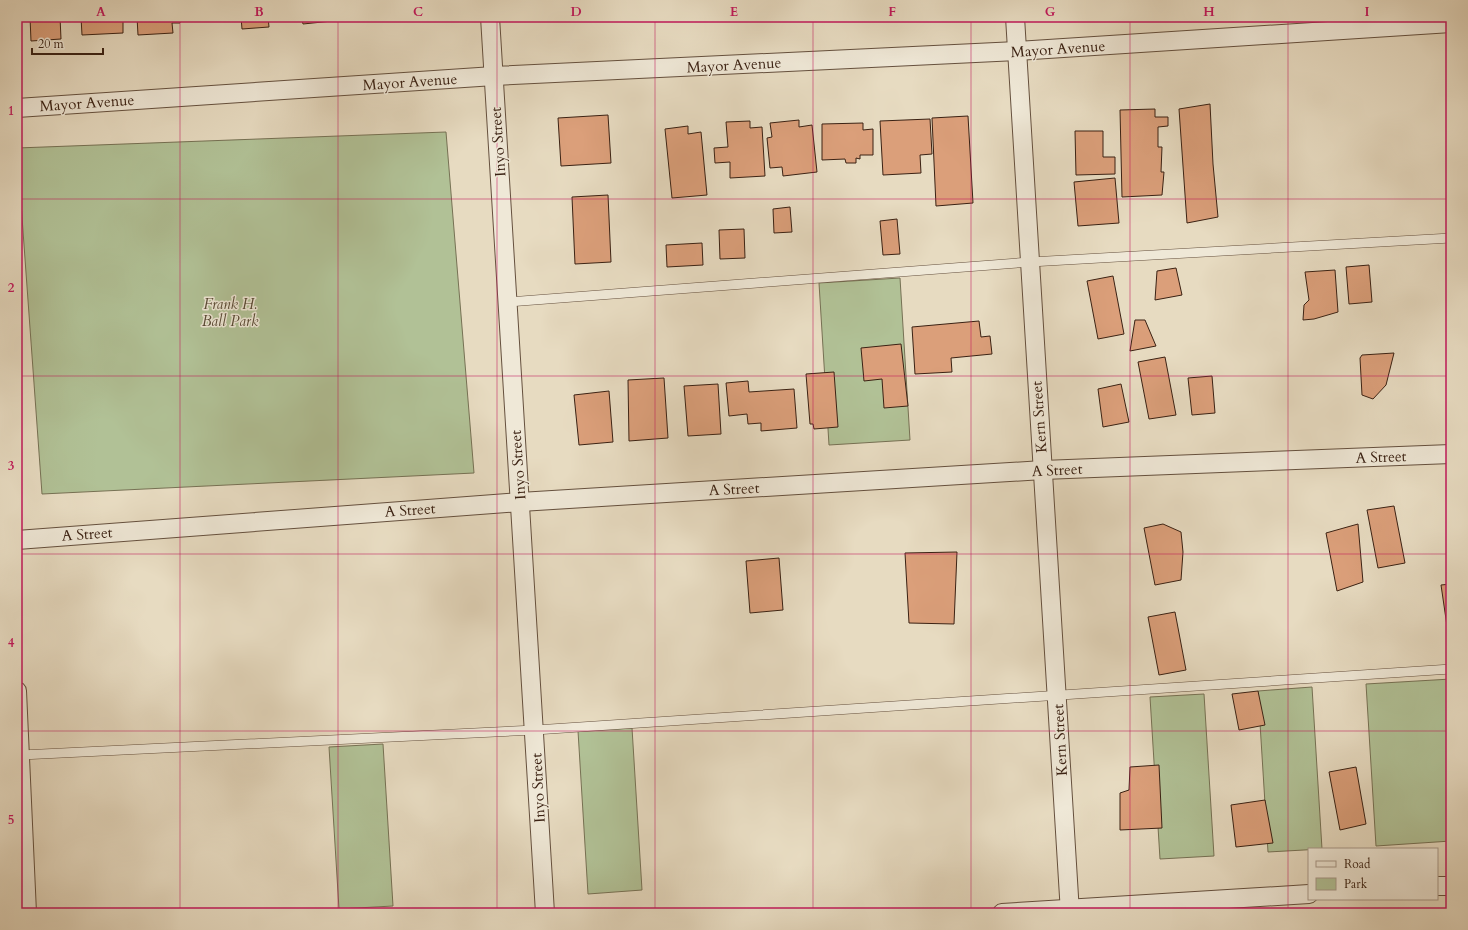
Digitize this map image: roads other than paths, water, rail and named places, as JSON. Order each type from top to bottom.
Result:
[{"type":"street","name":"Inyo Street","points":[[490,17],[546,913]]},
{"type":"street","name":"Kern Street","points":[[1015,17],[1070,911]]},
{"type":"street","name":"Mayor Avenue","points":[[17,108],[494,76],[1017,51],[1451,23]]},
{"type":"street","name":"A Street","points":[[17,540],[520,502],[1043,470],[1451,454]]},
{"type":"street","points":[[17,691],[21,755],[21,878],[27,913]]},
{"type":"street","points":[[1438,886],[1451,886]]},
{"type":"street","points":[[1002,913],[1070,911],[1308,894]]},
{"type":"lane","points":[[508,302],[1030,262],[1451,238]]},
{"type":"lane","points":[[21,755],[534,730],[1451,669]]},
{"type":"park label","name":"Frank H. Ball Park","points":[[230,312]]}]
